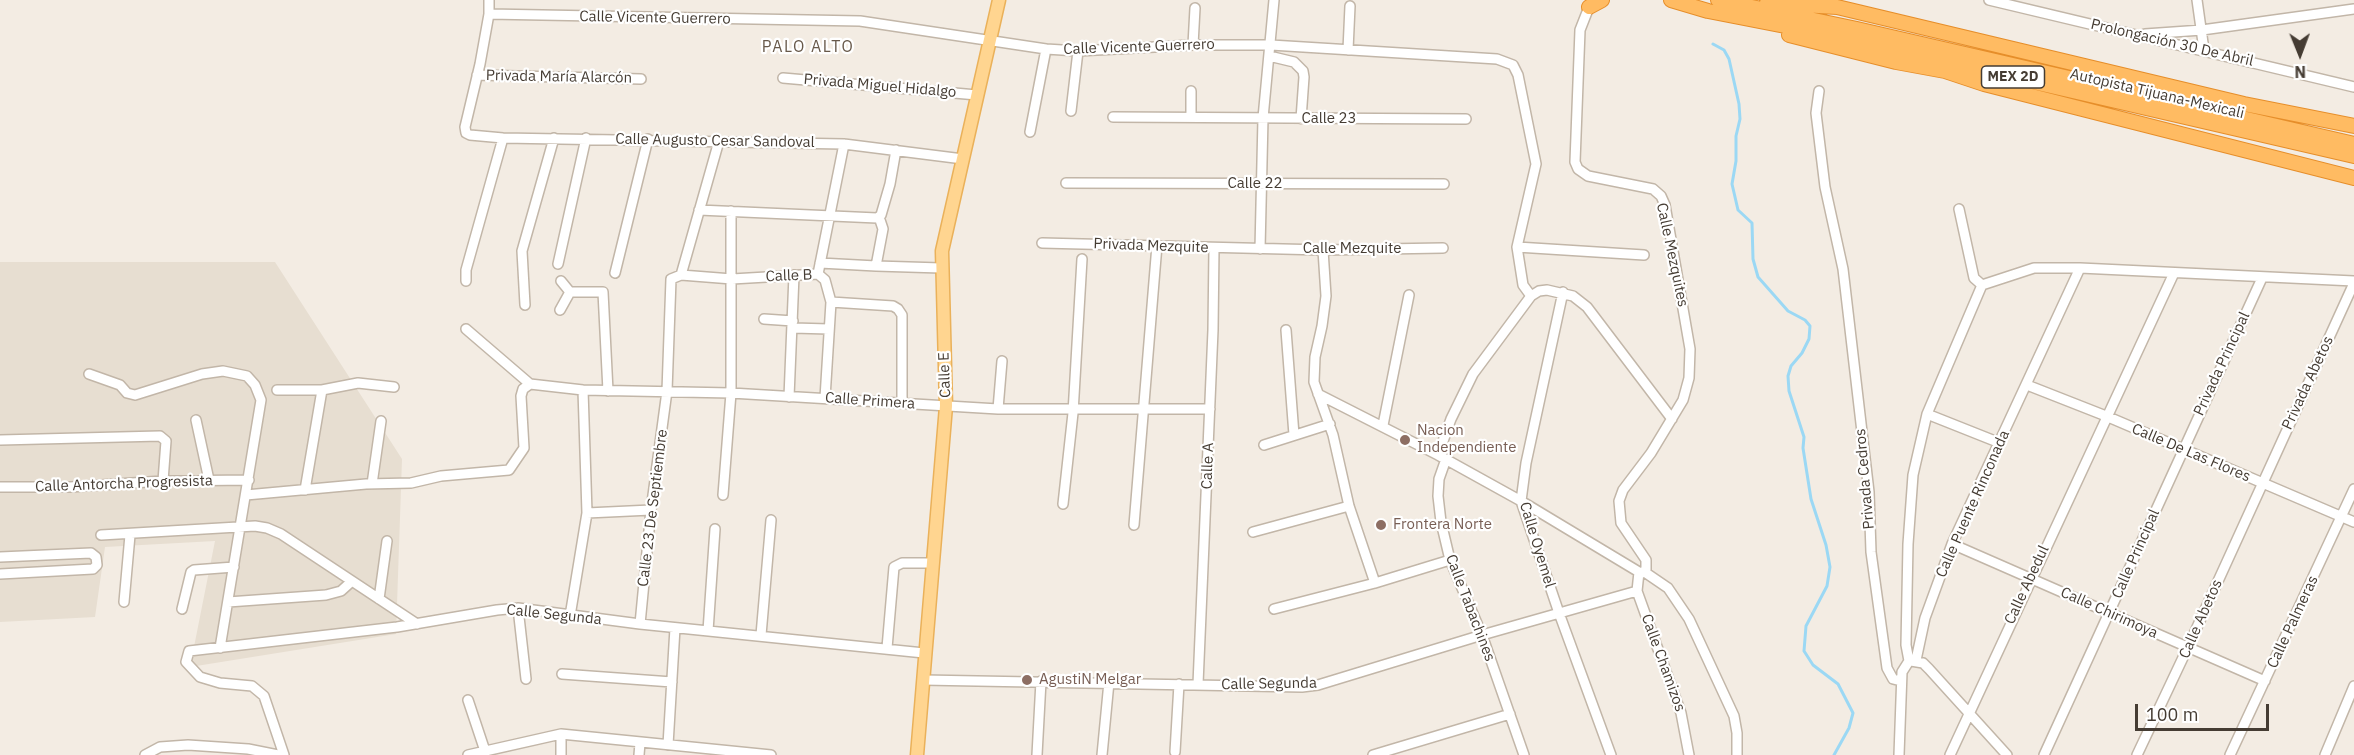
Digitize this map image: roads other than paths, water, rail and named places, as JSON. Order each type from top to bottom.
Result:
[{"type":"highway","points":[[1590,3],[1602,0]]},
{"type":"highway","name":"Autopista Tijuana-Mexicali","points":[[1671,0],[1708,11],[1826,34],[2354,156]]},
{"type":"highway","points":[[1720,0],[1837,7],[2191,91],[2354,126]]},
{"type":"highway","name":"Autopista Tijuana-Mexicali","points":[[1720,0],[1857,29],[2354,144]]},
{"type":"highway","points":[[1708,11],[1764,29],[1945,72],[1984,84],[2354,178]]},
{"type":"main road","name":"Calle E","points":[[917,755],[946,406],[942,251],[999,0]]},
{"type":"street","points":[[477,75],[489,14],[489,0]]},
{"type":"street","points":[[1260,249],[1263,118],[1274,0]]},
{"type":"street","name":"Prolongación 30 De Abril","points":[[1989,0],[2351,85]]},
{"type":"street","points":[[2197,0],[2204,50]]},
{"type":"street","name":"Calle Mezquites","points":[[1590,3],[1580,30],[1575,162],[1578,169],[1588,176],[1653,189],[1665,205],[1691,362],[1683,400],[1623,490],[1619,501],[1621,523],[1646,560],[1643,572]]},
{"type":"street","points":[[1348,50],[1350,6]]},
{"type":"street","points":[[1193,45],[1195,8]]},
{"type":"street","points":[[2132,35],[2202,30],[2354,9]]},
{"type":"street","name":"Calle Vicente Guerrero","points":[[489,14],[860,21],[1046,49],[1078,51],[1193,45],[1270,45],[1497,59],[1513,65],[1522,87],[1536,164],[1516,248],[1523,285],[1531,296]]},
{"type":"street","points":[[1030,132],[1046,49]]},
{"type":"street","points":[[1071,111],[1078,51]]},
{"type":"street","points":[[1269,56],[1294,62],[1303,71],[1301,119]]},
{"type":"street","name":"Privada María Alarcón","points":[[477,75],[641,79]]},
{"type":"street","name":"Calle Augusto Cesar Sandoval","points":[[477,75],[465,128],[466,133],[503,138],[844,144],[963,159]]},
{"type":"street","name":"Privada Miguel Hidalgo","points":[[783,78],[977,95]]},
{"type":"street","points":[[1191,91],[1191,117]]},
{"type":"street","name":"Privada Cedros","points":[[1819,91],[1816,113],[1825,187],[1843,269],[1869,492],[1871,552],[1887,668],[1893,679],[1901,681]]},
{"type":"street","name":"Calle 23","points":[[1113,117],[1466,119]]},
{"type":"street","points":[[466,281],[466,270],[503,138]]},
{"type":"street","points":[[525,306],[522,251],[554,138]]},
{"type":"street","points":[[558,264],[586,138]]},
{"type":"street","points":[[615,273],[648,139]]},
{"type":"street","points":[[681,275],[719,141]]},
{"type":"street","points":[[818,274],[844,144]]},
{"type":"street","points":[[876,266],[883,229],[879,217],[890,184],[896,150]]},
{"type":"street","name":"Calle 22","points":[[1066,183],[1444,184]]},
{"type":"street","points":[[1959,209],[1974,278],[1982,285]]},
{"type":"street","points":[[699,210],[879,217]]},
{"type":"street","points":[[723,495],[731,393],[731,211]]},
{"type":"street","name":"Privada Mezquite","points":[[1042,243],[1260,249]]},
{"type":"street","points":[[1134,525],[1157,245]]},
{"type":"street","name":"Calle A","points":[[1198,684],[1214,330],[1214,248]]},
{"type":"street","name":"Calle Mezquite","points":[[1260,249],[1443,248]]},
{"type":"street","points":[[1516,248],[1644,255]]},
{"type":"street","points":[[1323,250],[1326,296],[1314,382],[1329,424],[1349,506],[1375,583]]},
{"type":"street","points":[[1063,504],[1073,410],[1082,259]]},
{"type":"street","points":[[820,263],[941,268]]},
{"type":"street","points":[[2007,755],[1929,669],[1912,660],[1906,645],[1910,502],[1913,474],[1927,414],[1982,285],[2034,268],[2080,268],[2354,282]]},
{"type":"street","name":"Calle Puente Rinconada","points":[[1899,755],[1902,715],[1901,681],[1904,665],[1912,660],[1952,544],[2080,268]]},
{"type":"street","name":"Calle Abedul","points":[[1950,755],[2030,578],[2174,273]]},
{"type":"street","name":"Calle B","points":[[681,275],[732,279],[818,274],[825,280],[831,302]]},
{"type":"street","name":"Calle 23 De Septiembre","points":[[640,624],[651,510],[667,391],[669,283],[671,279],[681,275]]},
{"type":"street","points":[[789,397],[794,275]]},
{"type":"street","name":"Privada Principal","points":[[2183,450],[2262,278]]},
{"type":"street","points":[[561,281],[570,292]]},
{"type":"street","name":"Privada Abetos","points":[[2262,483],[2354,282]]},
{"type":"street","points":[[570,292],[601,290],[603,292],[608,391]]},
{"type":"street","points":[[1531,296],[1539,291],[1547,290],[1563,292],[1573,296],[1587,307],[1672,419]]},
{"type":"street","points":[[561,310],[570,292]]},
{"type":"street","name":"Calle Oyemel","points":[[1563,292],[1526,463],[1521,501],[1611,755]]},
{"type":"street","points":[[1383,425],[1409,295]]},
{"type":"street","name":"Calle Tabachines","points":[[1524,755],[1482,635],[1450,560],[1441,522],[1438,495],[1442,457],[1451,419],[1473,374],[1531,296]]},
{"type":"street","points":[[825,398],[831,302],[893,306],[902,315],[902,403]]},
{"type":"street","points":[[765,320],[829,328]]},
{"type":"street","points":[[246,495],[372,484],[411,483],[441,476],[509,470],[524,448],[521,396],[523,389],[530,384],[466,328]]},
{"type":"street","points":[[1286,330],[1294,435]]},
{"type":"street","points":[[998,409],[1002,361]]},
{"type":"street","points":[[89,374],[120,385],[127,393],[135,395],[202,374],[223,371],[247,376],[255,385],[261,400],[242,527],[220,648]]},
{"type":"street","points":[[276,390],[322,390],[358,383],[394,387]]},
{"type":"street","name":"Calle Primera","points":[[530,384],[583,390],[731,393],[998,409],[1210,409]]},
{"type":"street","name":"Calle De Las Flores","points":[[2027,385],[2106,416],[2354,522]]},
{"type":"street","points":[[305,490],[322,390]]},
{"type":"street","points":[[570,616],[587,513],[583,390]]},
{"type":"street","points":[[1318,394],[1383,425],[1442,457],[1668,588],[1689,619],[1734,716],[1737,755]]},
{"type":"street","points":[[1927,414],[2000,443]]},
{"type":"street","points":[[196,420],[209,480]]},
{"type":"street","points":[[372,484],[381,421]]},
{"type":"street","points":[[1264,444],[1329,424]]},
{"type":"street","points":[[0,440],[155,435],[164,438],[165,441],[163,481]]},
{"type":"street","name":"Calle Principal","points":[[2044,755],[2183,450]]},
{"type":"street","name":"Calle Antorcha Progresista","points":[[0,487],[70,487],[163,481],[249,480]]},
{"type":"street","name":"Calle Abetos","points":[[2137,755],[2262,483]]},
{"type":"street","name":"Calle Palmeras","points":[[2230,755],[2354,489]]},
{"type":"street","points":[[1253,531],[1349,506]]},
{"type":"street","points":[[587,513],[651,510]]},
{"type":"street","points":[[761,635],[771,520]]},
{"type":"street","points":[[101,535],[242,527],[267,528],[281,534],[417,624]]},
{"type":"street","points":[[708,631],[715,529]]},
{"type":"street","points":[[124,602],[130,535]]},
{"type":"street","points":[[379,599],[387,542]]},
{"type":"street","name":"Calle Chirimoya","points":[[1952,544],[2265,681]]},
{"type":"street","points":[[0,557],[92,553],[96,557],[97,564],[93,569],[0,574]]},
{"type":"street","points":[[1274,609],[1375,583],[1450,560]]},
{"type":"street","points":[[887,648],[894,567],[902,563],[932,563]]},
{"type":"street","points":[[182,609],[191,573],[194,570],[234,567]]},
{"type":"street","name":"Calle Chamizos","points":[[1643,572],[1637,591],[1681,713],[1689,755]]},
{"type":"street","points":[[228,602],[326,595],[341,591],[352,581]]},
{"type":"street","name":"Calle Segunda","points":[[923,680],[1302,687],[1318,685],[1637,591]]},
{"type":"street","points":[[518,608],[526,680]]},
{"type":"street","name":"Calle Segunda","points":[[284,755],[268,702],[259,690],[252,686],[200,677],[186,662],[189,651],[417,624],[497,609],[518,608],[675,628],[924,653]]},
{"type":"street","points":[[668,745],[675,628]]},
{"type":"street","points":[[562,674],[672,682]]},
{"type":"street","points":[[1036,755],[1041,681]]},
{"type":"street","points":[[1102,755],[1109,682]]},
{"type":"street","points":[[1175,752],[1179,684]]},
{"type":"street","points":[[2325,755],[2354,686]]},
{"type":"street","points":[[468,700],[484,751]]},
{"type":"street","points":[[1373,755],[1510,714]]},
{"type":"street","points":[[468,755],[561,734],[771,755]]},
{"type":"street","points":[[561,734],[561,755]]},
{"type":"street","points":[[639,755],[640,742]]},
{"type":"street","points":[[145,755],[160,747],[176,750],[278,755]]},
{"type":"waterway","points":[[1713,44],[1724,50],[1729,59],[1739,104],[1740,119],[1736,136],[1736,161],[1732,184],[1738,210],[1752,223],[1753,259],[1758,277],[1788,311],[1805,320],[1810,326],[1809,339],[1802,353],[1791,366],[1788,376],[1789,391],[1804,437],[1803,448],[1811,499],[1826,545],[1830,567],[1827,586],[1806,626],[1804,651],[1813,665],[1838,684],[1853,713],[1849,728],[1834,755]]},
{"type":"place","name":"Nacion Independiente","points":[[1405,440]]},
{"type":"place","name":"Frontera Norte","points":[[1381,525]]},
{"type":"place","name":"AgustiN Melgar","points":[[1027,680]]},
{"type":"district","name":"PALO ALTO","points":[[808,47]]}]
